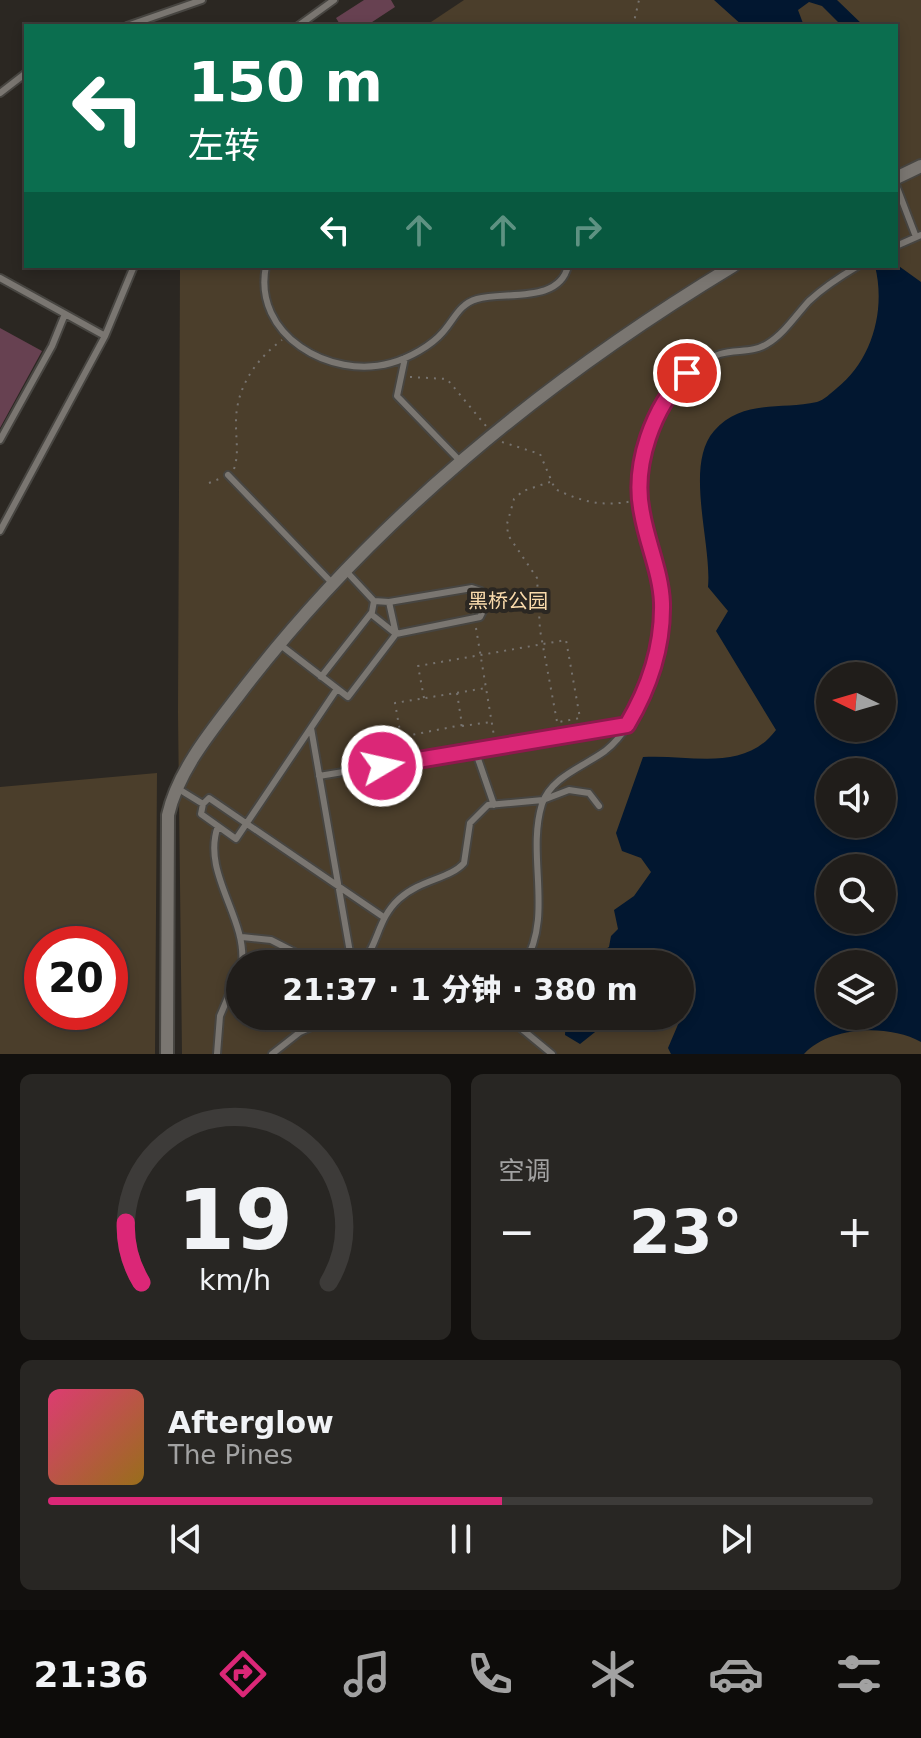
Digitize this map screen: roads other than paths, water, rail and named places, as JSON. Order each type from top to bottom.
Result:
[{"type":"street","points":[[898,177],[921,166]]},
{"type":"street","points":[[167,1054],[166,835],[177,788],[212,730],[278,643],[381,534],[494,435],[581,366],[730,268]]},
{"type":"lane","points":[[133,24],[202,0]]},
{"type":"lane","points":[[301,24],[334,0]]},
{"type":"lane","points":[[0,93],[24,75]]},
{"type":"lane","points":[[898,190],[918,236],[898,245]]},
{"type":"lane","points":[[0,531],[105,336],[133,268]]},
{"type":"lane","points":[[266,268],[264,295],[286,336],[297,347],[338,362],[371,366],[405,358],[443,333],[456,313],[473,300],[544,290],[562,280],[567,268]]},
{"type":"lane","points":[[530,950],[537,935],[538,825],[543,800],[555,783],[606,750],[627,725],[648,683],[662,626],[662,599],[640,500],[642,468],[654,421],[672,388],[687,373],[721,353],[765,346],[812,298],[855,268]]},
{"type":"lane","points":[[0,278],[105,336]]},
{"type":"lane","points":[[0,440],[52,346],[65,314]]},
{"type":"lane","points":[[405,358],[397,396],[462,463]]},
{"type":"lane","points":[[228,475],[333,584]]},
{"type":"lane","points":[[278,643],[348,697],[396,634],[474,619],[485,613],[487,603],[481,591],[472,588],[389,602],[374,601],[346,571]]},
{"type":"lane","points":[[321,677],[371,614],[374,601]]},
{"type":"lane","points":[[389,602],[396,634]]},
{"type":"lane","points":[[371,614],[396,634]]},
{"type":"lane","points":[[337,689],[246,823],[236,839],[201,814],[203,804],[209,798],[246,823],[382,916]]},
{"type":"lane","points":[[319,776],[627,725]]},
{"type":"lane","points":[[311,728],[349,950]]},
{"type":"lane","points":[[475,750],[494,805]]},
{"type":"lane","points":[[177,788],[203,804]]},
{"type":"lane","points":[[367,950],[382,916],[417,885],[458,870],[467,855],[470,823],[479,812],[494,805],[543,800],[569,790],[589,793],[599,806]]},
{"type":"lane","points":[[218,826],[213,841],[220,877],[242,937],[242,950]]},
{"type":"lane","points":[[242,937],[271,940],[291,950]]},
{"type":"lane","points":[[217,1054],[220,1016],[226,1002]]},
{"type":"lane","points":[[272,1054],[305,1030]]},
{"type":"lane","points":[[523,1030],[552,1054]]},
{"type":"water","points":[[714,0],[837,0],[862,24],[840,24],[822,6],[809,2],[798,10],[803,24],[741,24]]},
{"type":"water","points":[[898,265],[921,282],[921,1042],[892,1032],[860,1031],[829,1038],[804,1054],[671,1054],[668,1048],[676,1030],[694,1030],[694,950],[604,950],[609,947],[611,936],[618,929],[614,910],[634,896],[651,872],[641,858],[622,851],[616,833],[643,757],[732,757],[763,743],[776,730],[716,631],[728,611],[708,587],[700,484],[705,446],[714,431],[737,414],[817,402],[827,396],[849,377],[867,349],[879,300],[875,268],[898,268]]},
{"type":"water","points":[[565,1030],[598,1030],[580,1044],[565,1035]]},
{"type":"park label","name":"黑桥公园","points":[[508,601]]}]
